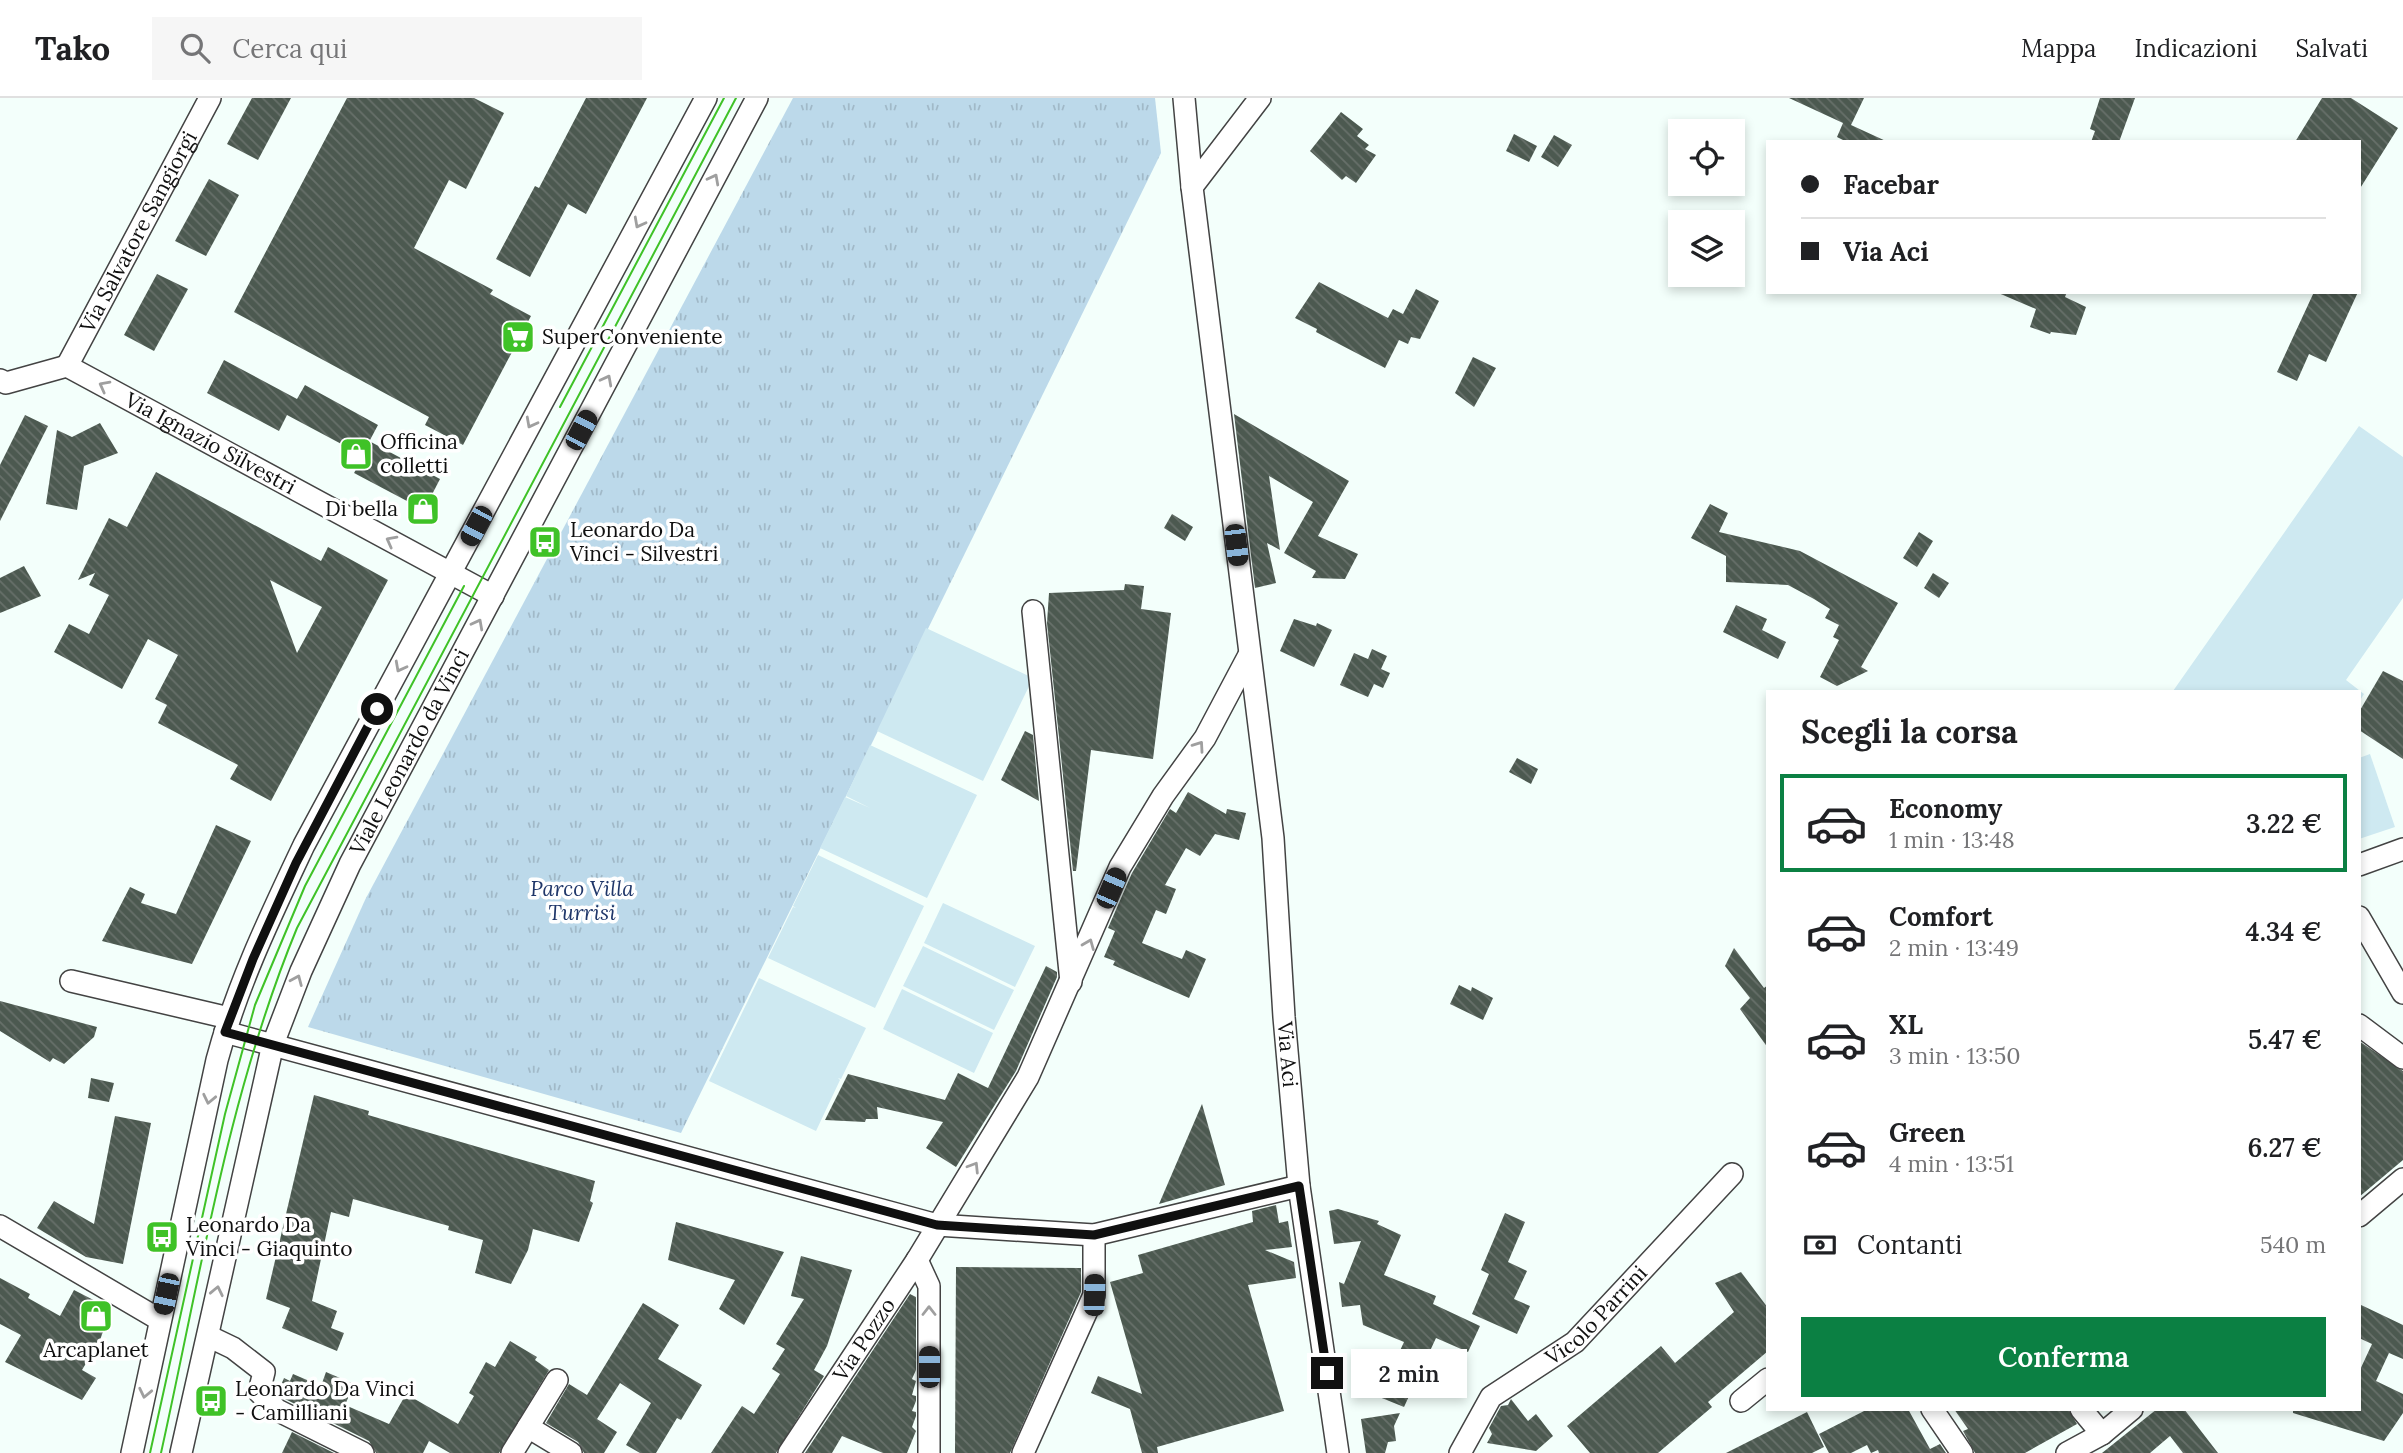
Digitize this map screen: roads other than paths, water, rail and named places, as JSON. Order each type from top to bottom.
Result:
[{"type":"street","name":"Via Salvatore Sangiorgi","points":[[67,366],[210,98]]},
{"type":"street","points":[[132,1453],[227,1025],[304,845],[706,98]]},
{"type":"street","name":"Viale Leonardo da Vinci","points":[[181,1453],[273,1044],[301,971],[350,864],[757,98]]},
{"type":"street","name":"Via Aci","points":[[1184,98],[1192,187],[1273,838],[1284,1017],[1299,1186],[1338,1453]]},
{"type":"street","points":[[1192,187],[1260,98]]},
{"type":"street","points":[[2,385],[67,366]]},
{"type":"street","name":"Via Ignazio Silvestri","points":[[67,366],[493,596]]},
{"type":"street","points":[[1033,611],[1071,982]]},
{"type":"street","name":"Via Pozzo","points":[[789,1453],[917,1261],[1028,1077],[1138,834],[1205,738],[1249,655]]},
{"type":"street","points":[[2361,864],[2403,849]]},
{"type":"street","points":[[2361,920],[2403,993]]},
{"type":"street","points":[[71,981],[227,1025],[273,1044],[937,1225],[1094,1235],[1299,1186]]},
{"type":"street","points":[[2361,1026],[2401,1054]]},
{"type":"street","name":"Vicolo Parrini","points":[[1460,1453],[1491,1396],[1575,1342],[1732,1174]]},
{"type":"street","points":[[2361,1214],[2403,1179]]},
{"type":"street","points":[[0,1226],[160,1321]]},
{"type":"street","points":[[1023,1453],[1094,1295],[1094,1235]]},
{"type":"street","points":[[917,1261],[929,1286],[929,1453]]},
{"type":"street","points":[[208,1336],[233,1348],[264,1372],[259,1392],[277,1409],[363,1453]]},
{"type":"street","points":[[512,1453],[558,1380]]},
{"type":"street","points":[[1741,1401],[1766,1381]]},
{"type":"street","points":[[1933,1411],[1962,1453]]},
{"type":"street","points":[[2083,1411],[2102,1434]]},
{"type":"street","points":[[2067,1453],[2102,1434],[2130,1411]]},
{"type":"street","points":[[528,1427],[571,1453]]},
{"type":"tram line","points":[[560,407],[724,98]]},
{"type":"tram line","points":[[161,1453],[234,1121],[273,991],[297,928],[736,98]]},
{"type":"tram line","points":[[150,1453],[225,1114],[255,1005],[305,886],[464,586]]},
{"type":"place","name":"SuperConveniente","points":[[518,337]]},
{"type":"place","name":"Officina colletti","points":[[356,454]]},
{"type":"place","name":"Di bella","points":[[423,509]]},
{"type":"place","name":"Leonardo Da Vinci - Silvestri","points":[[545,542]]},
{"type":"place","name":"Leonardo Da Vinci - Giaquinto","points":[[162,1237]]},
{"type":"place","name":"Arcaplanet","points":[[96,1316]]},
{"type":"place","name":"Leonardo Da Vinci - Camilliani","points":[[211,1401]]},
{"type":"park label","name":"Parco Villa Turrisi","points":[[582,901]]}]
